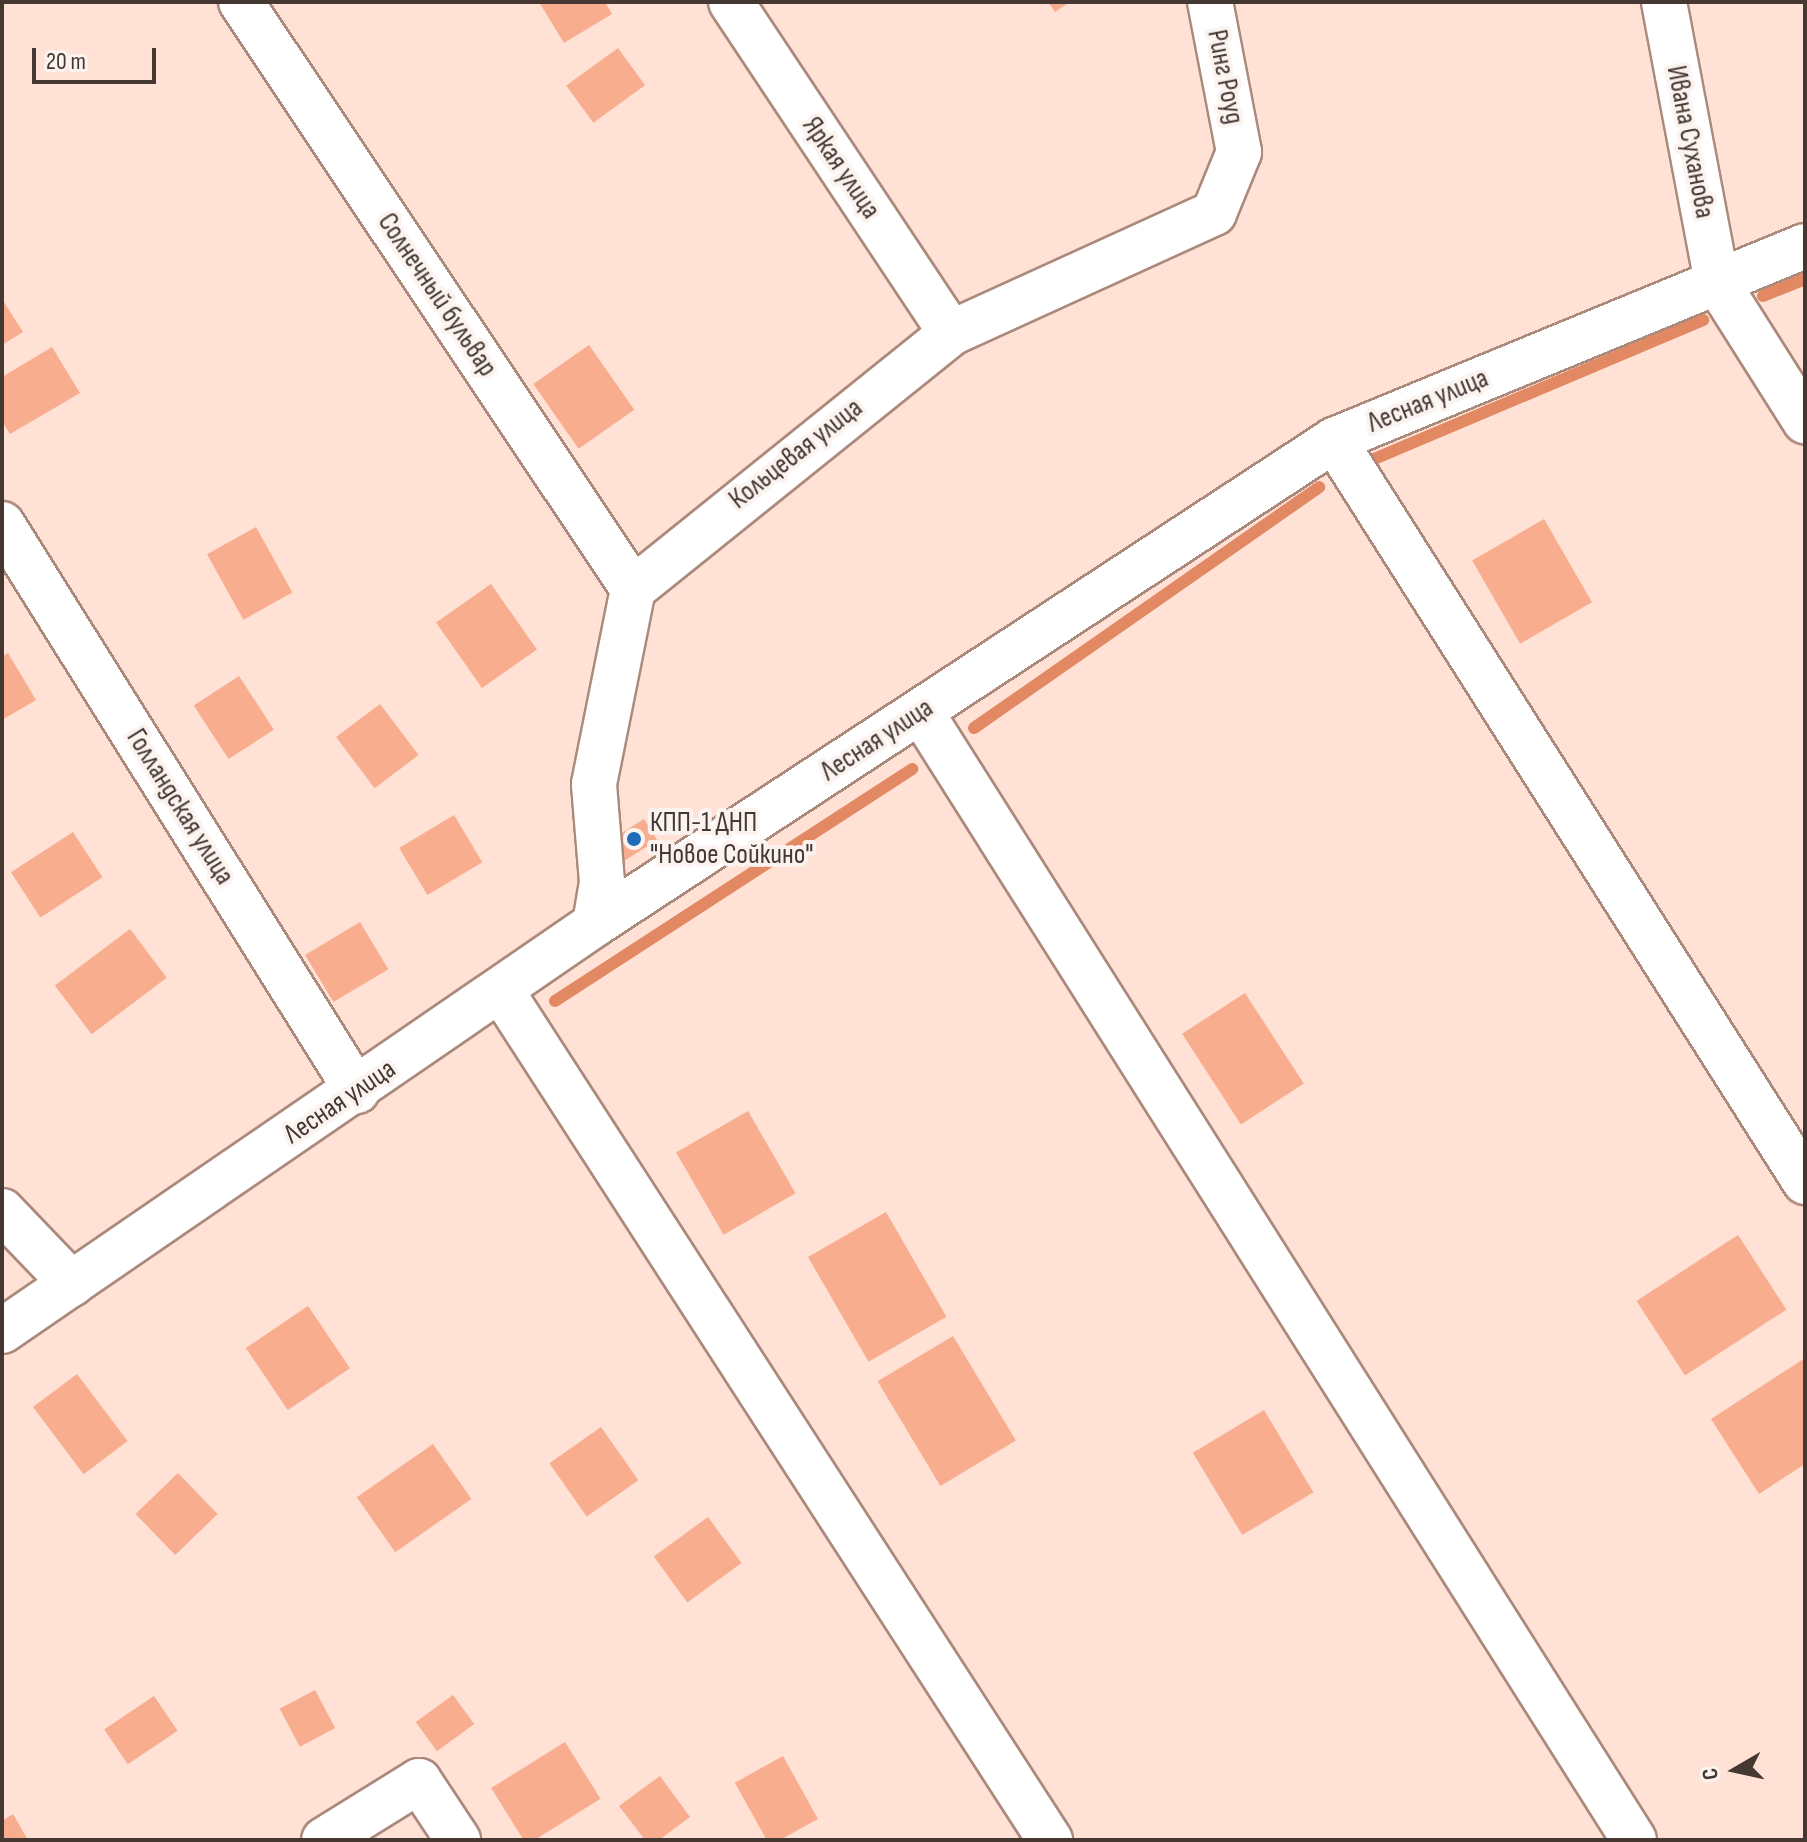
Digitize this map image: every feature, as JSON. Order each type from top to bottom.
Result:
[{"type":"street","name":"Солнечный бульвар","points":[[241,2],[633,589]]},
{"type":"street","name":"Яркая улица","points":[[731,2],[951,333]]},
{"type":"street","name":"Ринг Роуд","points":[[1210,2],[1239,152]]},
{"type":"street","name":"Ивана Суханова","points":[[1664,2],[1717,282]]},
{"type":"street","name":"Кольцевая улица","points":[[633,589],[951,333],[1214,213],[1239,152]]},
{"type":"street","name":"Лесная улица","points":[[2,1331],[502,992],[595,924],[1334,440],[1805,246]]},
{"type":"street","points":[[1717,282],[1805,421]]},
{"type":"street","points":[[1334,440],[1805,1182]]},
{"type":"street","name":"Голландская улица","points":[[2,524],[357,1091]]},
{"type":"street","points":[[595,924],[602,882],[594,784],[633,589]]},
{"type":"street","points":[[921,712],[1634,1840]]},
{"type":"street","points":[[502,992],[1050,1840]]},
{"type":"street","points":[[2,1211],[72,1284]]},
{"type":"street","points":[[324,1840],[419,1781],[458,1840]]},
{"type":"building","points":[[539,2],[605,2],[612,14],[564,43]]},
{"type":"building","points":[[1048,2],[1070,2],[1055,12]]},
{"type":"building","points":[[618,48],[645,85],[593,123],[566,86]]},
{"type":"building","points":[[2,299],[23,332],[2,345]]},
{"type":"building","points":[[589,345],[634,410],[579,449],[533,384]]},
{"type":"building","points":[[52,347],[80,393],[10,434],[2,421],[2,377]]},
{"type":"building","points":[[1544,519],[1592,602],[1520,644],[1472,560]]},
{"type":"building","points":[[256,527],[292,593],[243,620],[207,554]]},
{"type":"building","points":[[491,584],[537,650],[482,688],[436,622]]},
{"type":"building","points":[[8,653],[36,700],[2,720],[2,657]]},
{"type":"building","points":[[239,676],[274,730],[229,759],[194,705]]},
{"type":"building","points":[[380,704],[419,755],[375,788],[336,737]]},
{"type":"building","points":[[454,815],[482,862],[427,895],[399,848]]},
{"type":"building","name":"КПП-1 ДНП \"Новое Сойкино\"","points":[[644,819],[657,840],[625,860],[612,839]]},
{"type":"building","points":[[73,832],[102,877],[40,918],[11,872]]},
{"type":"building","points":[[360,922],[388,969],[333,1002],[305,955]]},
{"type":"building","points":[[130,929],[167,978],[92,1034],[55,986]]},
{"type":"building","points":[[1245,993],[1304,1084],[1241,1124],[1182,1034]]},
{"type":"building","points":[[748,1111],[796,1193],[724,1235],[676,1152]]},
{"type":"building","points":[[886,1212],[946,1317],[869,1362],[808,1257]]},
{"type":"building","points":[[1738,1235],[1786,1310],[1685,1376],[1637,1301]]},
{"type":"building","points":[[308,1306],[350,1368],[288,1410],[246,1348]]},
{"type":"building","points":[[953,1336],[1016,1441],[940,1486],[878,1381]]},
{"type":"building","points":[[1805,1358],[1805,1464],[1759,1494],[1711,1419]]},
{"type":"building","points":[[77,1374],[128,1441],[84,1474],[33,1407]]},
{"type":"building","points":[[1264,1410],[1313,1492],[1242,1535],[1193,1453]]},
{"type":"building","points":[[601,1427],[638,1480],[587,1516],[549,1463]]},
{"type":"building","points":[[433,1444],[471,1499],[395,1552],[357,1497]]},
{"type":"building","points":[[178,1473],[218,1514],[175,1555],[136,1514]]},
{"type":"building","points":[[708,1517],[742,1563],[687,1602],[654,1556]]},
{"type":"building","points":[[315,1690],[335,1728],[300,1747],[280,1709]]},
{"type":"building","points":[[453,1695],[474,1724],[437,1751],[416,1722]]},
{"type":"building","points":[[154,1696],[177,1731],[128,1764],[104,1730]]},
{"type":"building","points":[[565,1742],[601,1799],[535,1840],[524,1840],[491,1788]]},
{"type":"building","points":[[783,1756],[818,1819],[780,1840],[767,1840],[735,1783]]},
{"type":"building","points":[[660,1776],[690,1817],[659,1840],[645,1840],[619,1806]]},
{"type":"building","points":[[13,1814],[28,1840],[2,1840],[2,1821]]},
{"type":"waterway","points":[[1763,296],[1805,279]]},
{"type":"waterway","points":[[1367,462],[1703,320]]},
{"type":"waterway","points":[[974,728],[1319,487]]},
{"type":"waterway","points":[[555,1001],[912,769]]},
{"type":"place","name":"КПП-1 ДНП \"Новое Сойкино\"","points":[[634,839]]}]
